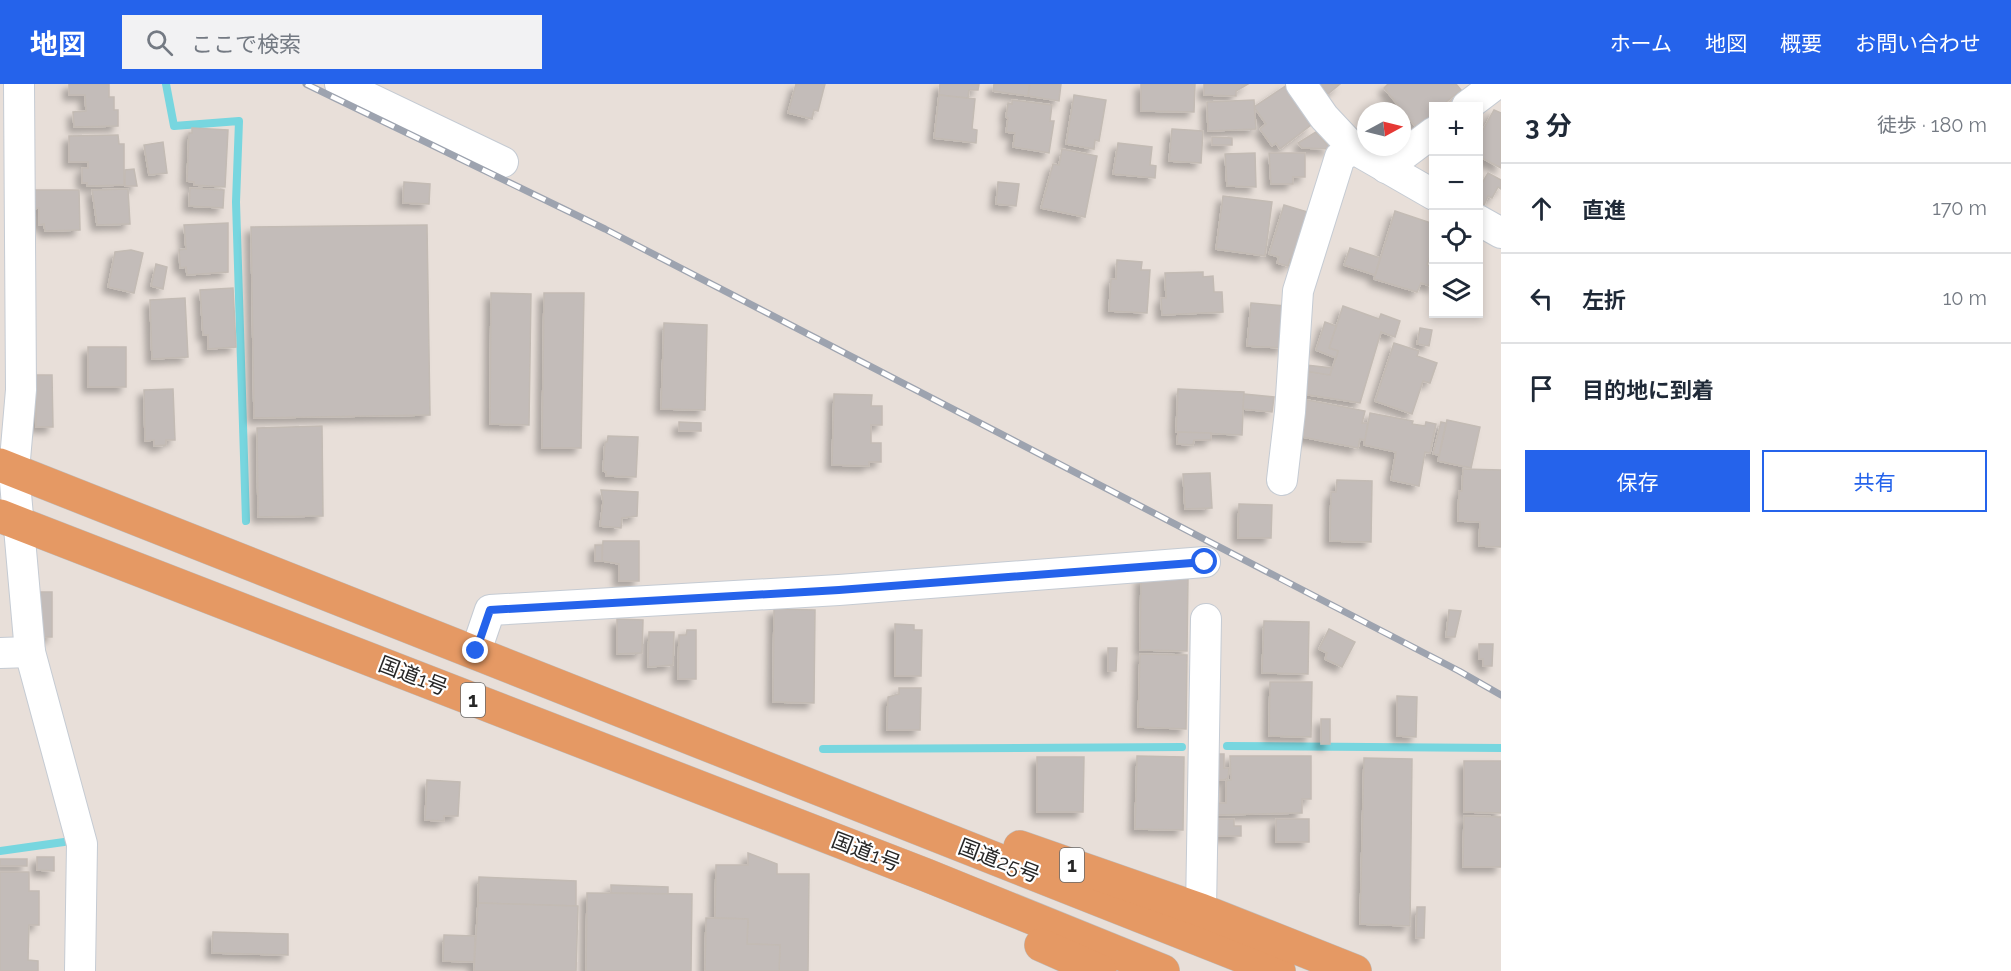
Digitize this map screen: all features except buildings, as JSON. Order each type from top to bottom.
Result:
[{"type":"highway","name":"1","points":[[7,468],[476,651],[786,778],[817,773],[1201,910],[1355,971]]},
{"type":"highway","name":"国道1号","points":[[10,520],[926,875]]},
{"type":"highway","name":"国道25号","points":[[786,778],[1279,971]]},
{"type":"highway","points":[[926,875],[942,902],[1100,971]]},
{"type":"highway","name":"国道25号","points":[[926,875],[1163,971]]},
{"type":"street","points":[[19,84],[21,390],[7,468],[10,520],[30,652],[82,843],[80,971]]},
{"type":"street","points":[[340,84],[503,162]]},
{"type":"street","points":[[1301,84],[1324,117],[1354,150],[1429,192]]},
{"type":"street","points":[[1386,168],[1429,136]]},
{"type":"street","points":[[1282,480],[1298,291],[1340,157],[1354,150]]},
{"type":"street","points":[[1483,222],[1501,232]]},
{"type":"street","points":[[476,651],[490,610],[839,590],[1205,562]]},
{"type":"street","points":[[1201,910],[1206,618]]},
{"type":"street","points":[[0,653],[30,652]]},
{"type":"waterway","points":[[166,84],[174,126],[239,121],[236,202],[246,521]]},
{"type":"waterway","points":[[1227,746],[1501,748]]},
{"type":"waterway","points":[[823,749],[1182,747]]},
{"type":"waterway","points":[[0,851],[64,842]]},
{"type":"railway","points":[[306,84],[605,229],[1459,671],[1501,695]]},
{"type":"route","points":[[476,651],[490,610],[839,590],[1205,562]]}]
